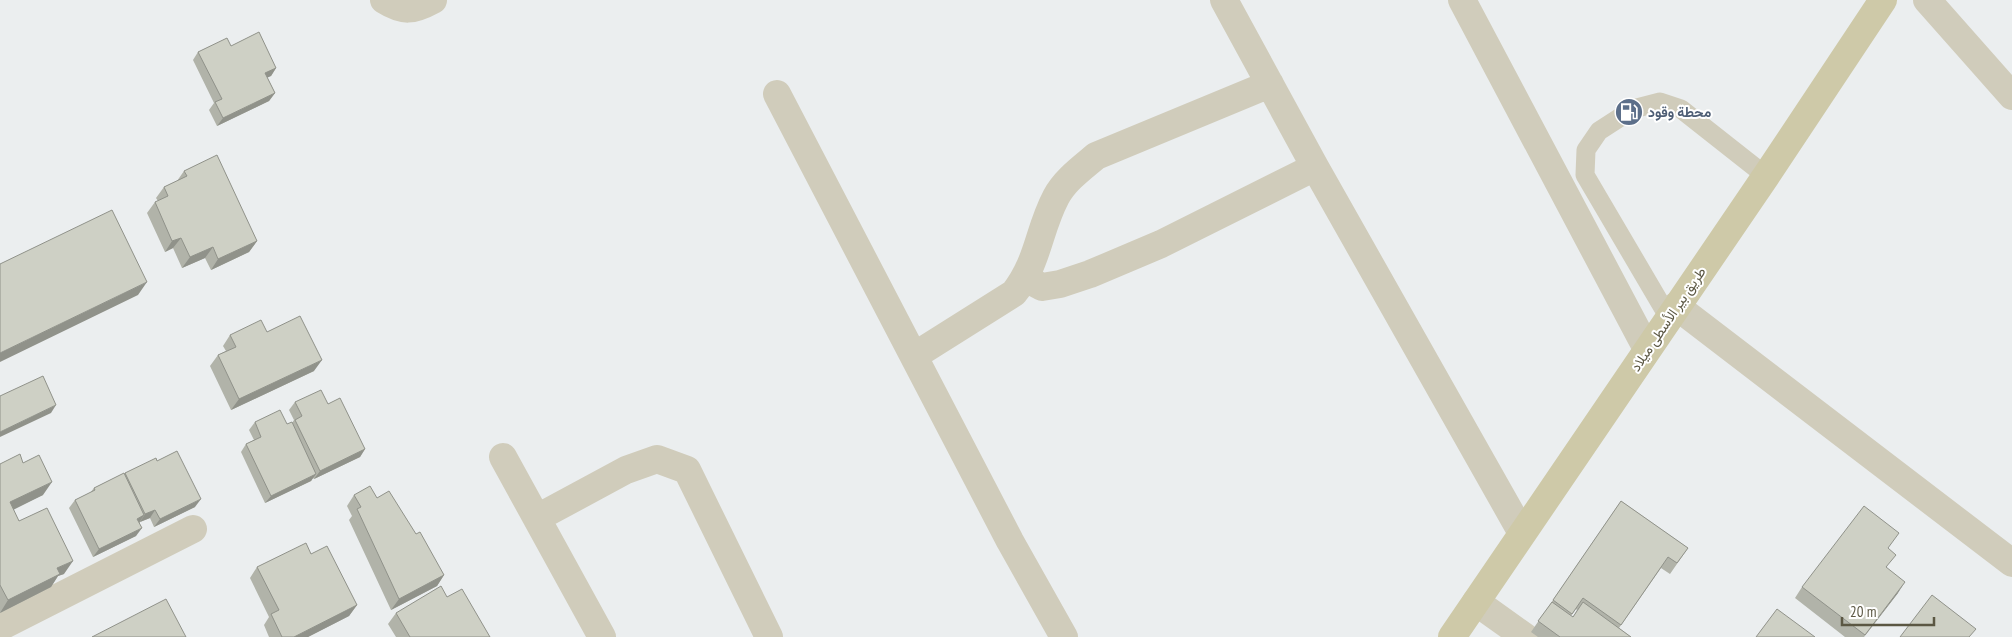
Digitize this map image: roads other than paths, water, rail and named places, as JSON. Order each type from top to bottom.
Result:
[{"type":"main road","name":"طريق بير الأسطى ميلاد","points":[[1452,637],[1766,176],[1883,0]]},
{"type":"street","points":[[384,0],[397,8],[409,10],[433,0]]},
{"type":"street","points":[[1224,0],[1315,167],[1522,534]]},
{"type":"street","points":[[1462,0],[1647,349]]},
{"type":"street","points":[[1927,0],[2012,96]]},
{"type":"street","points":[[914,356],[1014,293],[1025,278],[1036,253],[1056,196],[1073,175],[1096,156],[1270,84]]},
{"type":"street","points":[[777,94],[1010,541],[1064,637]]},
{"type":"street","points":[[1025,278],[1042,287],[1060,284],[1090,274],[1161,244],[1315,167]]},
{"type":"street","points":[[1672,312],[2012,563]]},
{"type":"street","points":[[503,457],[602,637]]},
{"type":"street","points":[[537,518],[626,470],[657,459],[688,470],[769,637]]},
{"type":"street","points":[[0,627],[193,529]]},
{"type":"street","points":[[1476,602],[1525,637]]},
{"type":"lane","points":[[1672,312],[1585,175],[1586,150],[1599,131],[1633,109],[1660,102],[1681,110],[1766,176]]},
{"type":"place","name":"محطة وقود","points":[[1629,112]]}]
